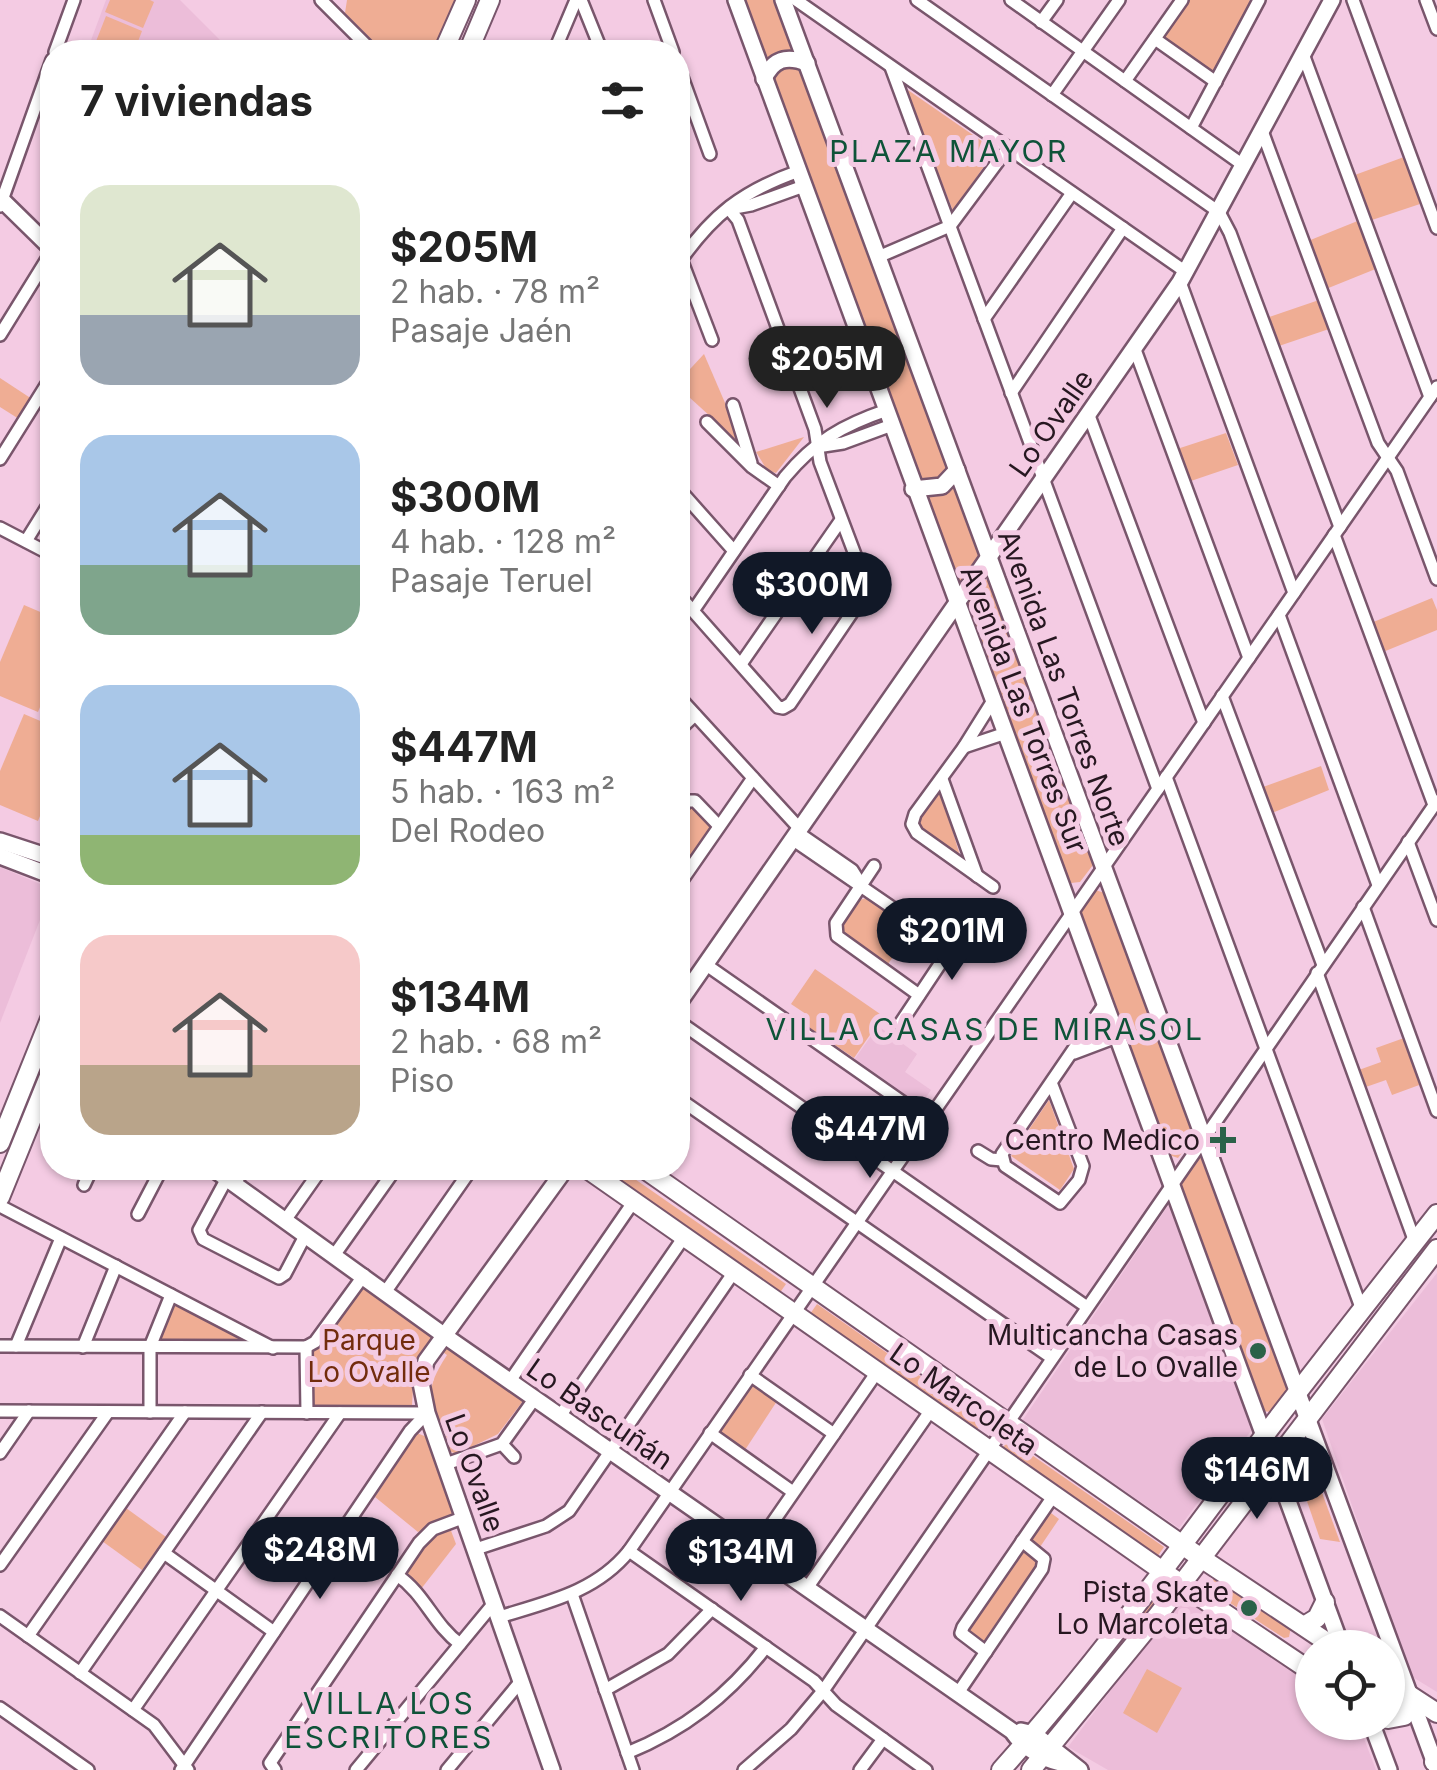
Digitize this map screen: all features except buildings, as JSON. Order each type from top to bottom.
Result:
[{"type":"main road","points":[[449,40],[466,0]]},
{"type":"main road","points":[[473,40],[490,0]]},
{"type":"main road","points":[[0,1143],[5,1119],[40,1041]]},
{"type":"main road","points":[[0,1197],[40,1109]]},
{"type":"main road","name":"Lo Marcoleta","points":[[603,1180],[1295,1660]]},
{"type":"main road","name":"Lo Marcoleta","points":[[659,1180],[1310,1630]]},
{"type":"main road","points":[[1001,1770],[1024,1736],[1164,1572],[1265,1434],[1437,1214]]},
{"type":"main road","points":[[1412,1246],[1418,1259],[1432,1256]]},
{"type":"main road","points":[[1042,1758],[1181,1584],[1432,1256]]},
{"type":"main road","points":[[1274,1646],[1290,1640],[1299,1623],[1318,1618],[1325,1602]]},
{"type":"main road","points":[[1405,1693],[1437,1716]]},
{"type":"main road","points":[[1405,1709],[1410,1696]]},
{"type":"main road","points":[[1405,1717],[1437,1716]]},
{"type":"street","points":[[59,40],[74,0]]},
{"type":"street","points":[[560,40],[578,0]]},
{"type":"street","points":[[578,0],[596,40]]},
{"type":"street","points":[[654,0],[669,40]]},
{"type":"street","name":"Avenida Las Torres Sur","points":[[736,0],[1265,1434],[1334,1630]]},
{"type":"street","name":"Avenida Las Torres Norte","points":[[783,0],[1410,1696]]},
{"type":"street","points":[[796,0],[1124,228],[1183,277],[1294,593]]},
{"type":"street","points":[[1010,0],[1244,165]]},
{"type":"street","points":[[1042,22],[1057,0]]},
{"type":"street","points":[[1052,95],[1119,0]]},
{"type":"street","points":[[1125,81],[1182,0]]},
{"type":"street","points":[[1192,128],[1260,0]]},
{"type":"street","name":"Lo Ovalle","points":[[690,983],[1183,277],[1332,0]]},
{"type":"street","points":[[1352,0],[1437,228]]},
{"type":"street","points":[[1426,0],[1437,29]]},
{"type":"street","points":[[327,2],[362,40]]},
{"type":"street","points":[[744,1770],[791,1728],[822,1691],[1436,803],[1219,212],[923,2]]},
{"type":"street","points":[[1155,39],[1216,82]]},
{"type":"street","points":[[356,1770],[460,1644],[497,1610],[572,1594],[602,1578],[628,1550],[1434,392],[1304,54]]},
{"type":"street","points":[[764,79],[781,59],[807,63]]},
{"type":"street","points":[[892,67],[1158,788]]},
{"type":"street","points":[[40,93],[1,202],[40,239]]},
{"type":"street","points":[[690,99],[710,154]]},
{"type":"street","points":[[1262,131],[1378,443],[1397,470],[1437,579]]},
{"type":"street","points":[[878,256],[950,226],[1008,148]]},
{"type":"street","points":[[690,248],[703,231],[754,188],[802,179]]},
{"type":"street","points":[[730,209],[758,202],[802,179]]},
{"type":"street","points":[[754,188],[758,202]]},
{"type":"street","points":[[984,320],[1072,192]]},
{"type":"street","points":[[690,608],[783,708],[790,704],[868,589],[841,520],[802,394],[738,220],[730,209]]},
{"type":"street","points":[[1011,393],[1124,228]]},
{"type":"street","points":[[0,334],[40,269]]},
{"type":"street","points":[[690,288],[712,340]]},
{"type":"street","points":[[1134,348],[1249,658]]},
{"type":"street","points":[[0,459],[40,395]]},
{"type":"street","points":[[733,405],[752,467]]},
{"type":"street","points":[[1088,413],[1204,723]]},
{"type":"street","points":[[693,612],[802,458],[842,426],[890,417]]},
{"type":"street","points":[[707,422],[752,467],[779,486]]},
{"type":"street","points":[[913,488],[942,486],[957,470]]},
{"type":"street","points":[[690,502],[734,551]]},
{"type":"street","points":[[26,541],[40,519]]},
{"type":"street","points":[[740,664],[841,520]]},
{"type":"street","points":[[0,528],[40,548]]},
{"type":"street","points":[[1279,615],[1378,885]]},
{"type":"street","points":[[1222,696],[1320,969],[1412,1246]]},
{"type":"street","points":[[993,887],[912,828],[913,817],[994,699]]},
{"type":"street","points":[[690,709],[753,778],[796,833],[862,886],[954,943],[900,1024]]},
{"type":"street","points":[[690,720],[695,715]]},
{"type":"street","points":[[964,747],[1006,733]]},
{"type":"street","points":[[1166,777],[1362,1310]]},
{"type":"street","points":[[690,868],[753,778]]},
{"type":"street","points":[[942,779],[977,876]]},
{"type":"street","points":[[690,801],[695,801],[719,826]]},
{"type":"street","points":[[0,841],[40,854]]},
{"type":"street","points":[[1408,842],[1437,920]]},
{"type":"street","points":[[0,856],[40,871]]},
{"type":"street","points":[[874,866],[836,924],[837,936],[919,996]]},
{"type":"street","points":[[1363,907],[1437,1111]]},
{"type":"street","points":[[705,964],[928,1120]]},
{"type":"street","points":[[1052,1085],[1082,1166],[1079,1180],[1064,1200],[1056,1202],[1007,1168],[1002,1160],[1004,1151],[1106,1002]]},
{"type":"street","points":[[690,1028],[1087,1307]]},
{"type":"street","points":[[1074,1053],[1119,1036]]},
{"type":"street","points":[[690,1106],[1052,1358]]},
{"type":"street","points":[[5,1119],[28,1130]]},
{"type":"street","points":[[978,1151],[1002,1160]]},
{"type":"street","points":[[84,1184],[86,1180]]},
{"type":"street","points":[[138,1214],[156,1180]]},
{"type":"street","points":[[231,1180],[200,1230],[202,1239],[278,1278],[285,1274],[306,1234]]},
{"type":"street","name":"Lo Bascuñán","points":[[231,1180],[510,1381],[1024,1736],[1042,1758],[1075,1767]]},
{"type":"street","points":[[286,1219],[314,1180]]},
{"type":"street","points":[[335,1254],[387,1180]]},
{"type":"street","points":[[386,1291],[464,1180]]},
{"type":"street","name":"Lo Ovalle","points":[[552,1770],[421,1390],[422,1370],[557,1180]]},
{"type":"street","points":[[510,1381],[634,1202]]},
{"type":"street","points":[[0,1206],[274,1348]]},
{"type":"street","points":[[560,1416],[684,1236]]},
{"type":"street","points":[[16,1346],[61,1238]]},
{"type":"street","points":[[83,1347],[116,1266]]},
{"type":"street","points":[[476,1548],[560,1519],[734,1272]]},
{"type":"street","points":[[0,1346],[306,1347],[317,1339],[364,1275]]},
{"type":"street","points":[[150,1412],[150,1347],[171,1294]]},
{"type":"street","points":[[306,1347],[307,1412]]},
{"type":"street","points":[[753,1550],[877,1372]]},
{"type":"street","points":[[750,1376],[834,1434]]},
{"type":"street","points":[[446,1464],[502,1444],[535,1398]]},
{"type":"street","points":[[806,1588],[931,1410]]},
{"type":"street","points":[[0,1411],[427,1413]]},
{"type":"street","points":[[0,1453],[30,1411]]},
{"type":"street","points":[[0,1564],[108,1412]]},
{"type":"street","points":[[28,1636],[184,1412]]},
{"type":"street","points":[[80,1673],[262,1412]]},
{"type":"street","points":[[133,1710],[340,1413]]},
{"type":"street","points":[[0,1616],[158,1730],[185,1768],[410,1431],[427,1413]]},
{"type":"street","points":[[710,1433],[794,1492]]},
{"type":"street","points":[[502,1444],[514,1457]]},
{"type":"street","points":[[986,1652],[961,1633],[963,1627],[1054,1495]]},
{"type":"street","points":[[272,1767],[428,1533],[466,1516]]},
{"type":"street","points":[[958,1693],[1042,1568],[1044,1559],[1040,1553],[1022,1541]]},
{"type":"street","points":[[628,1550],[814,1681],[836,1704],[926,1770]]},
{"type":"street","points":[[164,1553],[274,1632]]},
{"type":"street","points":[[397,1575],[418,1591],[440,1628],[460,1644]]},
{"type":"street","points":[[572,1594],[632,1770]]},
{"type":"street","points":[[605,1690],[668,1654],[712,1610]]},
{"type":"street","points":[[627,1753],[665,1736],[705,1710],[731,1688],[766,1647]]},
{"type":"street","points":[[448,1770],[522,1681]]},
{"type":"street","points":[[0,1708],[88,1770]]},
{"type":"street","points":[[1405,1721],[1436,1762]]},
{"type":"street","points":[[860,1770],[883,1739]]},
{"type":"street","points":[[1378,1740],[1389,1770]]},
{"type":"shaded area","points":[[106,0],[180,0],[220,40],[91,40]]},
{"type":"shaded area","points":[[0,867],[40,884],[40,920],[0,1023]]},
{"type":"shaded area","points":[[878,1026],[917,1054],[905,1072],[931,1090],[920,1106],[854,1060]]},
{"type":"shaded area","points":[[1170,1203],[1256,1424],[1179,1528],[1022,1421]]},
{"type":"shaded area","points":[[1437,1273],[1437,1692],[1411,1676],[1405,1659],[1405,1630],[1395,1630],[1322,1419]]},
{"type":"shaded area","points":[[1190,1601],[1295,1672],[1295,1740],[1365,1740],[1376,1770],[1108,1770],[1068,1747],[1176,1604]]},
{"type":"green space","points":[[110,0],[154,2],[143,28],[105,12]]},
{"type":"green space","points":[[347,0],[455,0],[440,40],[372,40],[345,13]]},
{"type":"green space","points":[[742,0],[775,0],[980,555],[964,583],[955,583]]},
{"type":"green space","points":[[1186,0],[1253,3],[1212,73],[1161,36]]},
{"type":"green space","points":[[106,16],[142,31],[139,40],[97,40]]},
{"type":"green space","points":[[905,88],[989,146],[992,155],[953,211]]},
{"type":"green space","points":[[1404,157],[1420,204],[1369,221],[1352,176]]},
{"type":"green space","points":[[1360,220],[1378,268],[1326,289],[1308,241]]},
{"type":"green space","points":[[1319,300],[1329,329],[1276,347],[1266,318]]},
{"type":"green space","points":[[704,354],[744,447],[690,398],[690,369]]},
{"type":"green space","points":[[0,378],[32,399],[19,419],[0,407]]},
{"type":"green space","points":[[1226,433],[1238,465],[1188,482],[1174,450]]},
{"type":"green space","points":[[804,437],[776,473],[767,470],[756,452]]},
{"type":"green space","points":[[981,578],[993,583],[1096,861],[1080,882],[1071,883],[1066,877],[963,600]]},
{"type":"green space","points":[[1432,598],[1437,610],[1437,630],[1383,652],[1371,623]]},
{"type":"green space","points":[[24,605],[40,612],[38,712],[0,696],[0,662]]},
{"type":"green space","points":[[24,714],[40,721],[38,821],[0,805],[0,771]]},
{"type":"green space","points":[[1321,766],[1329,790],[1272,813],[1263,787]]},
{"type":"green space","points":[[939,786],[961,859],[922,833],[919,816]]},
{"type":"green space","points":[[690,805],[713,826],[690,860]]},
{"type":"green space","points":[[1095,890],[1105,893],[1192,1133],[1191,1141],[1178,1158],[1169,1155],[1078,911]]},
{"type":"green space","points":[[869,897],[913,928],[886,967],[843,936],[842,926],[860,900]]},
{"type":"green space","points":[[815,969],[883,1016],[854,1058],[801,1022],[806,1014],[791,1004]]},
{"type":"green space","points":[[1404,1038],[1422,1084],[1392,1095],[1386,1080],[1363,1088],[1356,1071],[1381,1062],[1376,1048]]},
{"type":"green space","points":[[1049,1100],[1074,1169],[1060,1190],[1011,1156]]},
{"type":"green space","points":[[1199,1153],[1288,1389],[1272,1412],[1261,1411],[1178,1182]]},
{"type":"green space","points":[[616,1180],[636,1180],[786,1284],[779,1294]]},
{"type":"green space","name":"Parque Lo Ovalle","points":[[362,1284],[523,1401],[498,1434],[457,1454],[429,1444],[453,1514],[418,1532],[375,1497],[417,1433],[451,1447],[434,1411],[431,1391],[447,1355],[430,1343],[414,1369],[412,1406],[312,1409],[311,1350]]},
{"type":"green space","points":[[173,1298],[254,1343],[158,1342]]},
{"type":"green space","points":[[817,1304],[983,1420],[976,1432],[810,1314]]},
{"type":"green space","points":[[755,1382],[779,1398],[745,1450],[720,1431]]},
{"type":"green space","points":[[1009,1439],[1164,1547],[1157,1557],[1002,1449]]},
{"type":"green space","points":[[1309,1465],[1340,1542],[1320,1539],[1299,1478]]},
{"type":"green space","points":[[126,1508],[166,1537],[142,1570],[102,1541]]},
{"type":"green space","points":[[1047,1510],[1059,1519],[1040,1547],[1048,1554],[984,1646],[963,1631]]},
{"type":"green space","points":[[450,1528],[456,1544],[421,1589],[403,1573],[426,1539]]},
{"type":"green space","name":"Pista Skate Lo Marcoleta","points":[[1214,1578],[1291,1627],[1289,1637],[1284,1638],[1207,1588]]},
{"type":"green space","points":[[1161,1585],[1170,1590],[1052,1741],[1042,1736]]},
{"type":"green space","points":[[1147,1669],[1182,1688],[1157,1733],[1123,1713]]},
{"type":"place","name":"Centro Medico","points":[[1223,1140]]},
{"type":"place","name":"Multicancha Casas de Lo Ovalle","points":[[1258,1351]]},
{"type":"place","name":"Pista Skate Lo Marcoleta","points":[[1249,1608]]},
{"type":"district","name":"PLAZA MAYOR","points":[[949,152]]},
{"type":"district","name":"VILLA CASAS DE MIRASOL","points":[[985,1030]]},
{"type":"district","name":"VILLA LOS ESCRITORES","points":[[389,1721]]}]
